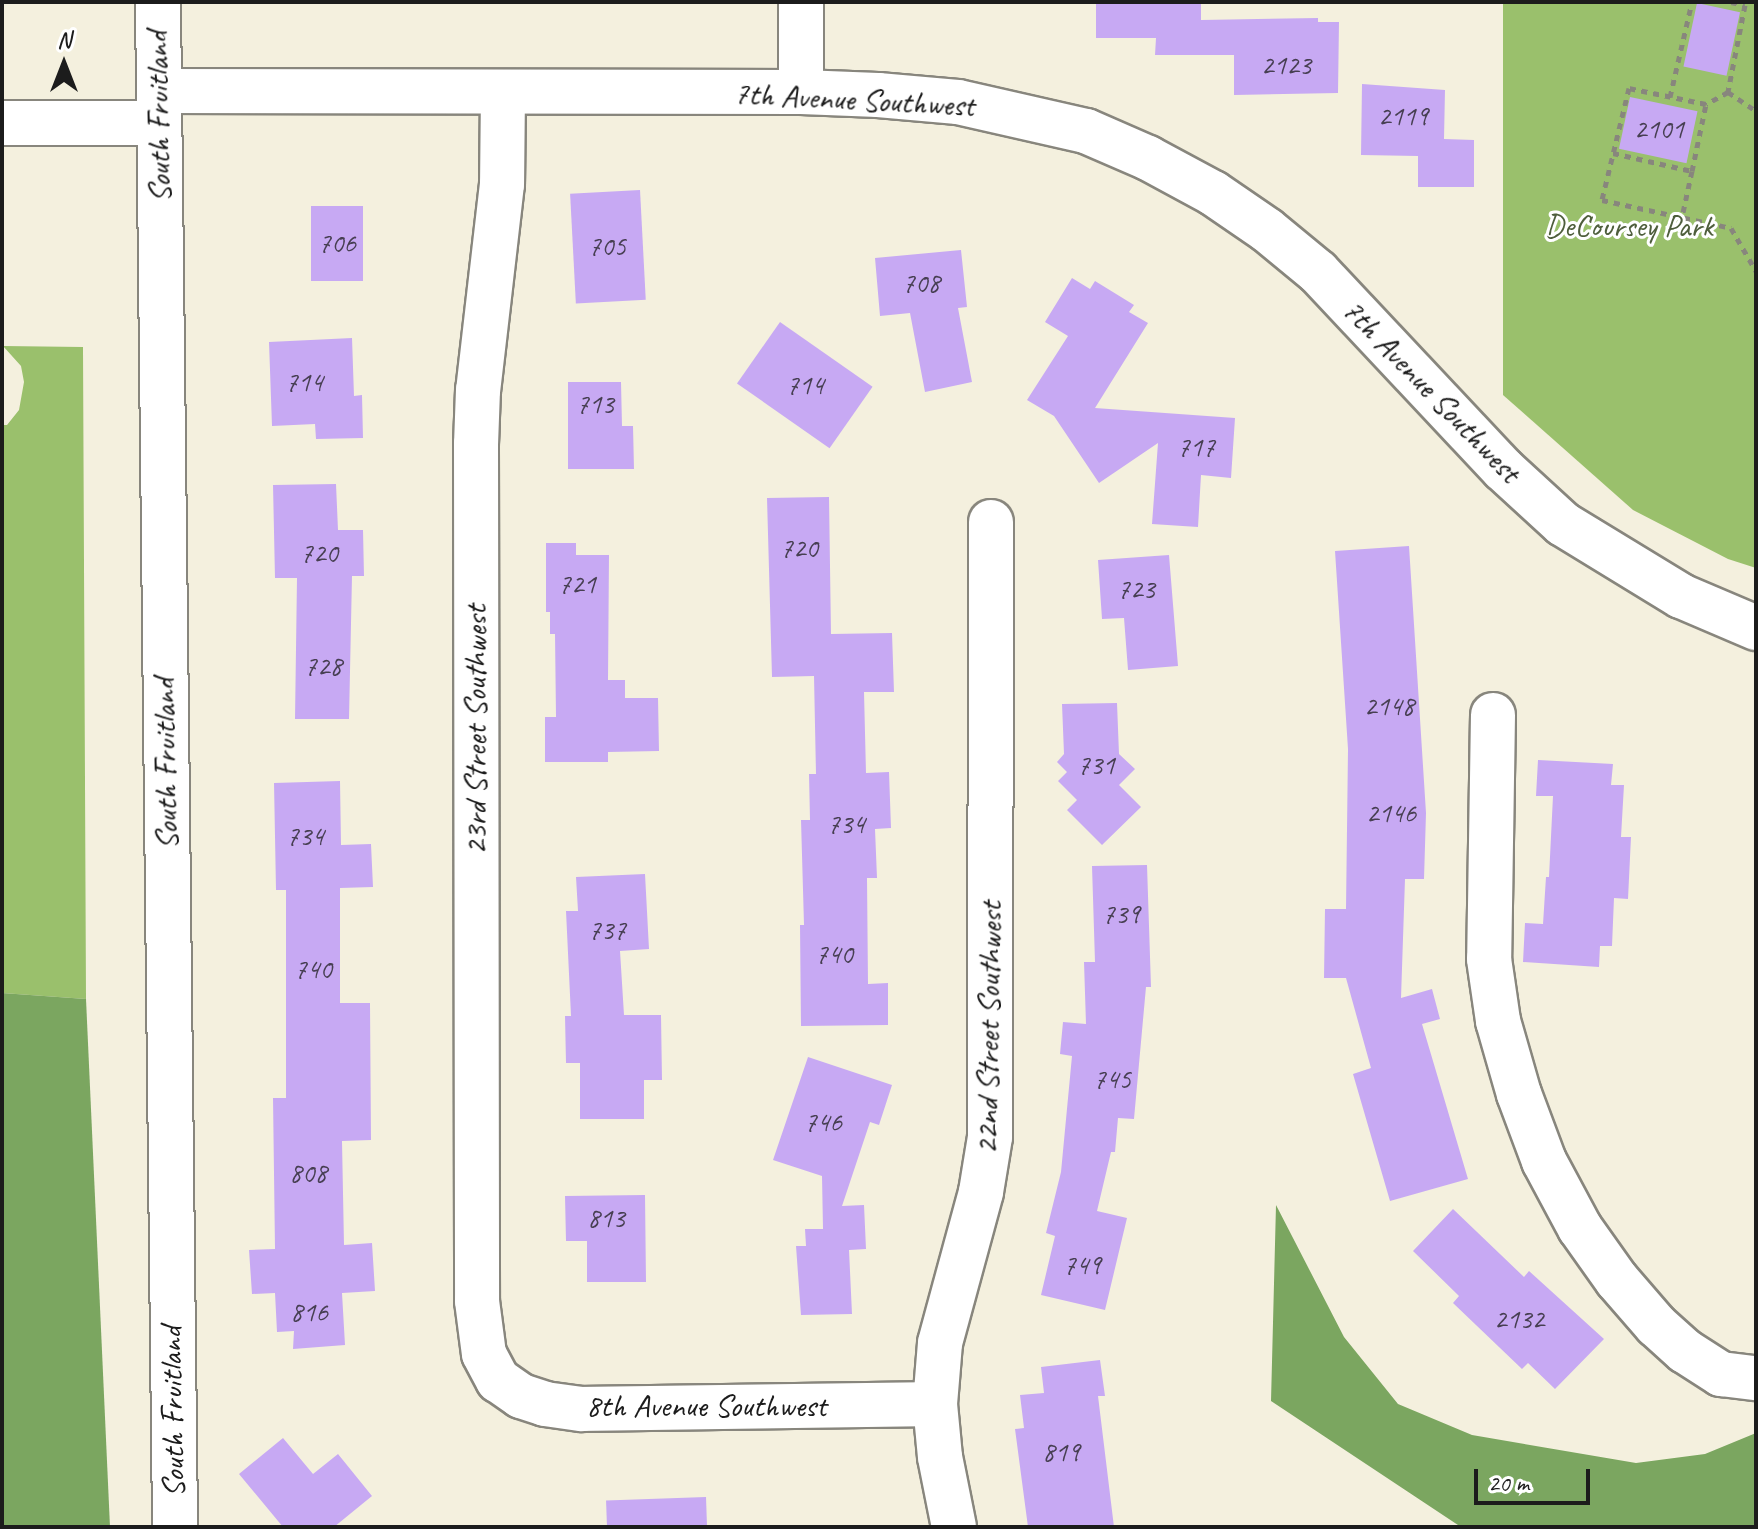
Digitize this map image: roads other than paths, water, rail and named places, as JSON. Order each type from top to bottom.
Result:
[{"type":"street","name":"South Fruitland","points":[[158,2],[175,1527]]},
{"type":"street","points":[[801,2],[801,92]]},
{"type":"street","name":"7th Avenue Southwest","points":[[2,123],[159,107],[503,92],[801,92],[958,102],[1086,131],[1148,158],[1213,193],[1267,230],[1318,272],[1503,469],[1563,524],[1681,596],[1756,628]]},
{"type":"street","name":"23rd Street Southwest","points":[[490,1369],[480,1338],[477,1301],[476,444],[478,390],[502,184],[503,92]]},
{"type":"street","name":"22nd Street Southwest","points":[[954,1527],[935,1404],[940,1343],[981,1192],[991,1122],[991,522]]},
{"type":"street","points":[[1493,715],[1489,959],[1498,1021],[1519,1094],[1544,1161],[1580,1228],[1617,1280],[1656,1325],[1685,1351],[1721,1374],[1756,1378]]},
{"type":"street","name":"8th Avenue Southwest","points":[[490,1369],[509,1390],[521,1396],[582,1409],[935,1404]]},
{"type":"park label","name":"DeCoursey Park","points":[[1629,226]]}]
